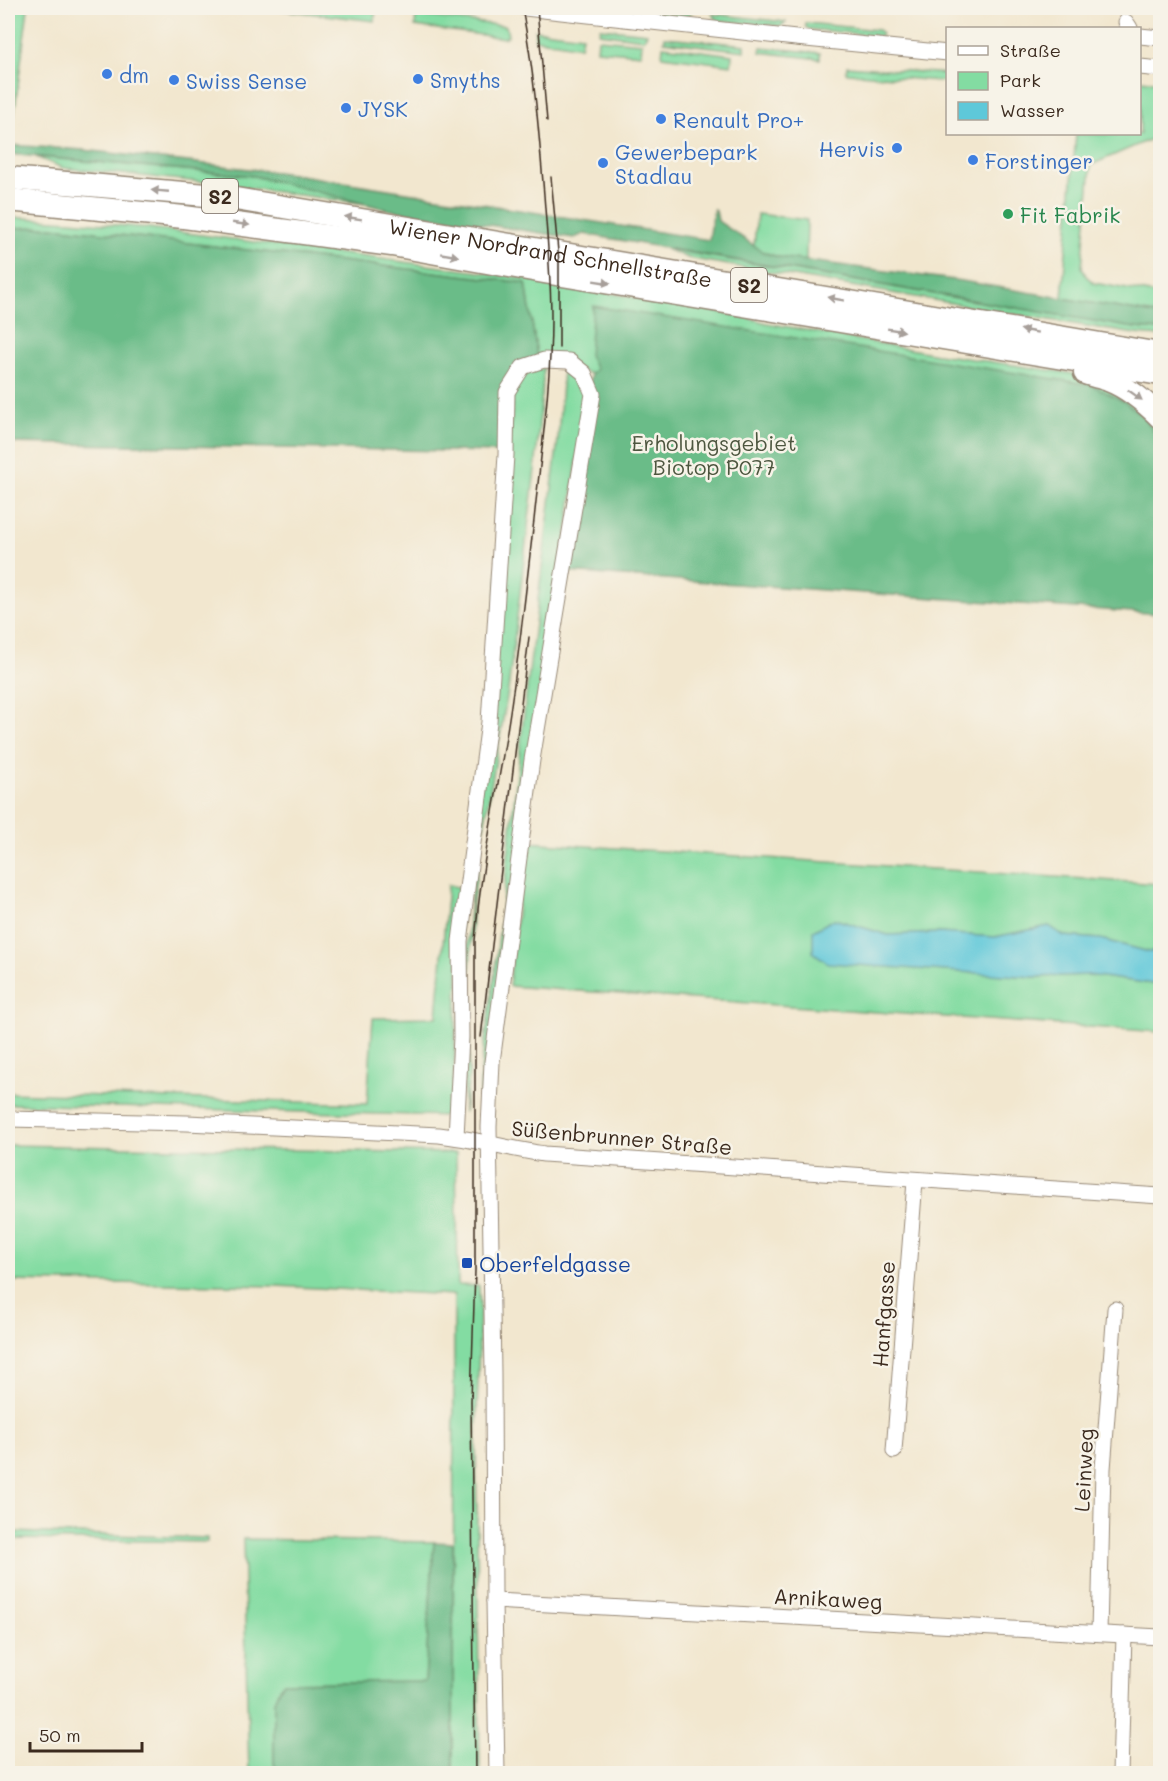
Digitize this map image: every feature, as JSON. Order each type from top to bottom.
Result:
[{"type":"highway","name":"Wiener Nordrand Schnellstraße","points":[[14,178],[218,196],[1161,354]]},
{"type":"highway","name":"Wiener Nordrand Schnellstraße","points":[[8,200],[184,216],[392,245],[1161,374]]},
{"type":"highway","points":[[8,211],[57,205]]},
{"type":"highway","points":[[1086,341],[1111,334],[1161,340]]},
{"type":"highway","points":[[1071,359],[1085,374],[1108,380],[1128,390],[1161,417]]},
{"type":"street","points":[[525,8],[946,53]]},
{"type":"street","points":[[1141,36],[1161,38]]},
{"type":"street","points":[[1141,68],[1161,69]]},
{"type":"street","points":[[456,1137],[461,1036],[460,941],[489,722],[506,467],[507,392],[523,367],[544,360],[569,362],[584,374],[593,394],[529,783],[492,1062],[489,1144],[496,1773]]},
{"type":"street","name":"Süßenbrunner Straße","points":[[8,1119],[187,1123],[456,1137],[544,1154],[1161,1196]]},
{"type":"street","name":"Hanfgasse","points":[[894,1451],[915,1180]]},
{"type":"street","name":"Leinweg","points":[[1099,1633],[1103,1468],[1115,1309]]},
{"type":"street","name":"Arnikaweg","points":[[494,1601],[1161,1637]]},
{"type":"street","points":[[1120,1773],[1124,1635]]},
{"type":"green space","points":[[14,8],[28,8],[14,116],[8,115],[8,71]]},
{"type":"green space","points":[[267,8],[359,8],[376,10],[374,21]]},
{"type":"green space","points":[[392,8],[446,8],[473,11],[473,18]]},
{"type":"green space","points":[[618,8],[664,8],[692,12],[686,16]]},
{"type":"green space","points":[[712,14],[786,22],[781,26],[717,20]]},
{"type":"green space","points":[[416,15],[506,26],[508,36],[504,38],[415,26]]},
{"type":"green space","points":[[806,23],[878,30],[882,33],[881,36],[809,29]]},
{"type":"green space","points":[[600,28],[647,33],[643,39],[599,33]]},
{"type":"green space","points":[[535,30],[582,36],[580,47],[535,39]]},
{"type":"green space","points":[[665,37],[745,45],[745,51],[664,41]]},
{"type":"green space","points":[[598,39],[642,43],[641,54],[597,50]]},
{"type":"green space","points":[[663,46],[732,55],[731,65],[662,56]]},
{"type":"green space","points":[[761,47],[820,53],[820,59],[760,52]]},
{"type":"green space","points":[[847,66],[946,74],[946,82],[848,73],[846,72]]},
{"type":"green space","points":[[1141,80],[1160,82],[1160,139],[1151,139],[1091,165],[1082,267],[1086,276],[1094,283],[1160,295],[1160,315],[1062,298],[1076,135],[1141,135]]},
{"type":"green space","points":[[8,145],[84,150],[293,174],[709,240],[714,209],[718,221],[765,253],[778,257],[962,281],[1160,315],[1160,330],[1135,328],[584,234],[574,238],[390,210],[254,176],[8,154]]},
{"type":"green space","points":[[36,157],[254,176],[373,205],[221,184],[63,168]]},
{"type":"green space","points":[[757,214],[807,220],[806,261],[772,255],[754,246]]},
{"type":"green space","points":[[8,217],[149,228],[516,277],[741,316],[767,323],[937,354],[1069,373],[1089,378],[1121,391],[1160,427],[1160,441],[1144,417],[596,370],[591,374],[537,356],[526,283],[52,227],[8,228]]},
{"type":"green space","points":[[52,227],[526,283],[537,356],[504,388],[501,452],[8,443],[8,228]]},
{"type":"green space","points":[[666,249],[1135,328],[1160,330],[1160,336],[1135,334],[688,258]]},
{"type":"green space","name":"Erholungsgebiet Biotop P077","points":[[593,306],[1092,385],[1125,402],[1144,417],[1160,441],[1160,614],[567,572],[591,374],[596,370],[589,355]]},
{"type":"green space","points":[[544,368],[536,461],[508,691],[472,907],[469,1075],[464,1113],[464,982],[513,396],[524,373]]},
{"type":"green space","points":[[563,369],[577,375],[587,391],[484,1116],[480,1115],[482,1061],[495,970],[558,439]]},
{"type":"green space","points":[[525,842],[1160,884],[1160,951],[1149,952],[1100,939],[1064,936],[1049,926],[995,937],[939,933],[888,935],[834,919],[909,968],[1034,977],[1088,975],[1160,985],[1160,1032],[509,986]]},
{"type":"green space","points":[[448,885],[462,888],[452,1116],[8,1104],[8,1093],[367,1104],[373,1018],[437,1017]]},
{"type":"green space","points":[[8,1145],[456,1153],[458,1285],[479,1286],[480,1307],[476,1449],[480,1773],[453,1773],[454,1295],[276,1286],[8,1281]]},
{"type":"green space","points":[[8,1532],[207,1538],[207,1542],[8,1539]]},
{"type":"green space","points":[[243,1539],[434,1542],[425,1681],[284,1683],[274,1701],[274,1764],[279,1773],[249,1773]]},
{"type":"green space","points":[[434,1542],[453,1543],[453,1773],[279,1773],[274,1764],[274,1701],[284,1683],[425,1681]]},
{"type":"water","points":[[834,919],[888,935],[939,933],[995,937],[1049,926],[1064,936],[1100,939],[1149,952],[1160,951],[1160,985],[1088,975],[1034,977],[828,963],[813,952],[813,931]]},
{"type":"tram line","points":[[475,1774],[471,1401],[475,1270],[475,941],[486,849],[521,631],[545,419],[551,343],[550,272],[540,148],[533,78],[522,8]]},
{"type":"tram line","points":[[537,8],[547,121]]},
{"type":"tram line","points":[[551,177],[559,262],[559,348]]},
{"type":"tram line","points":[[481,1037],[529,637]]},
{"type":"place","name":"dm","points":[[107,74]]},
{"type":"place","name":"Smyths","points":[[418,79]]},
{"type":"place","name":"Swiss Sense","points":[[174,80]]},
{"type":"place","name":"JYSK","points":[[346,108]]},
{"type":"place","name":"Renault Pro+","points":[[661,119]]},
{"type":"place","name":"Hervis","points":[[897,148]]},
{"type":"place","name":"Forstinger","points":[[973,160]]},
{"type":"place","name":"Gewerbepark Stadlau","points":[[603,163]]},
{"type":"place","name":"Fit Fabrik","points":[[1008,214]]},
{"type":"place","name":"Oberfeldgasse","points":[[467,1263]]}]
